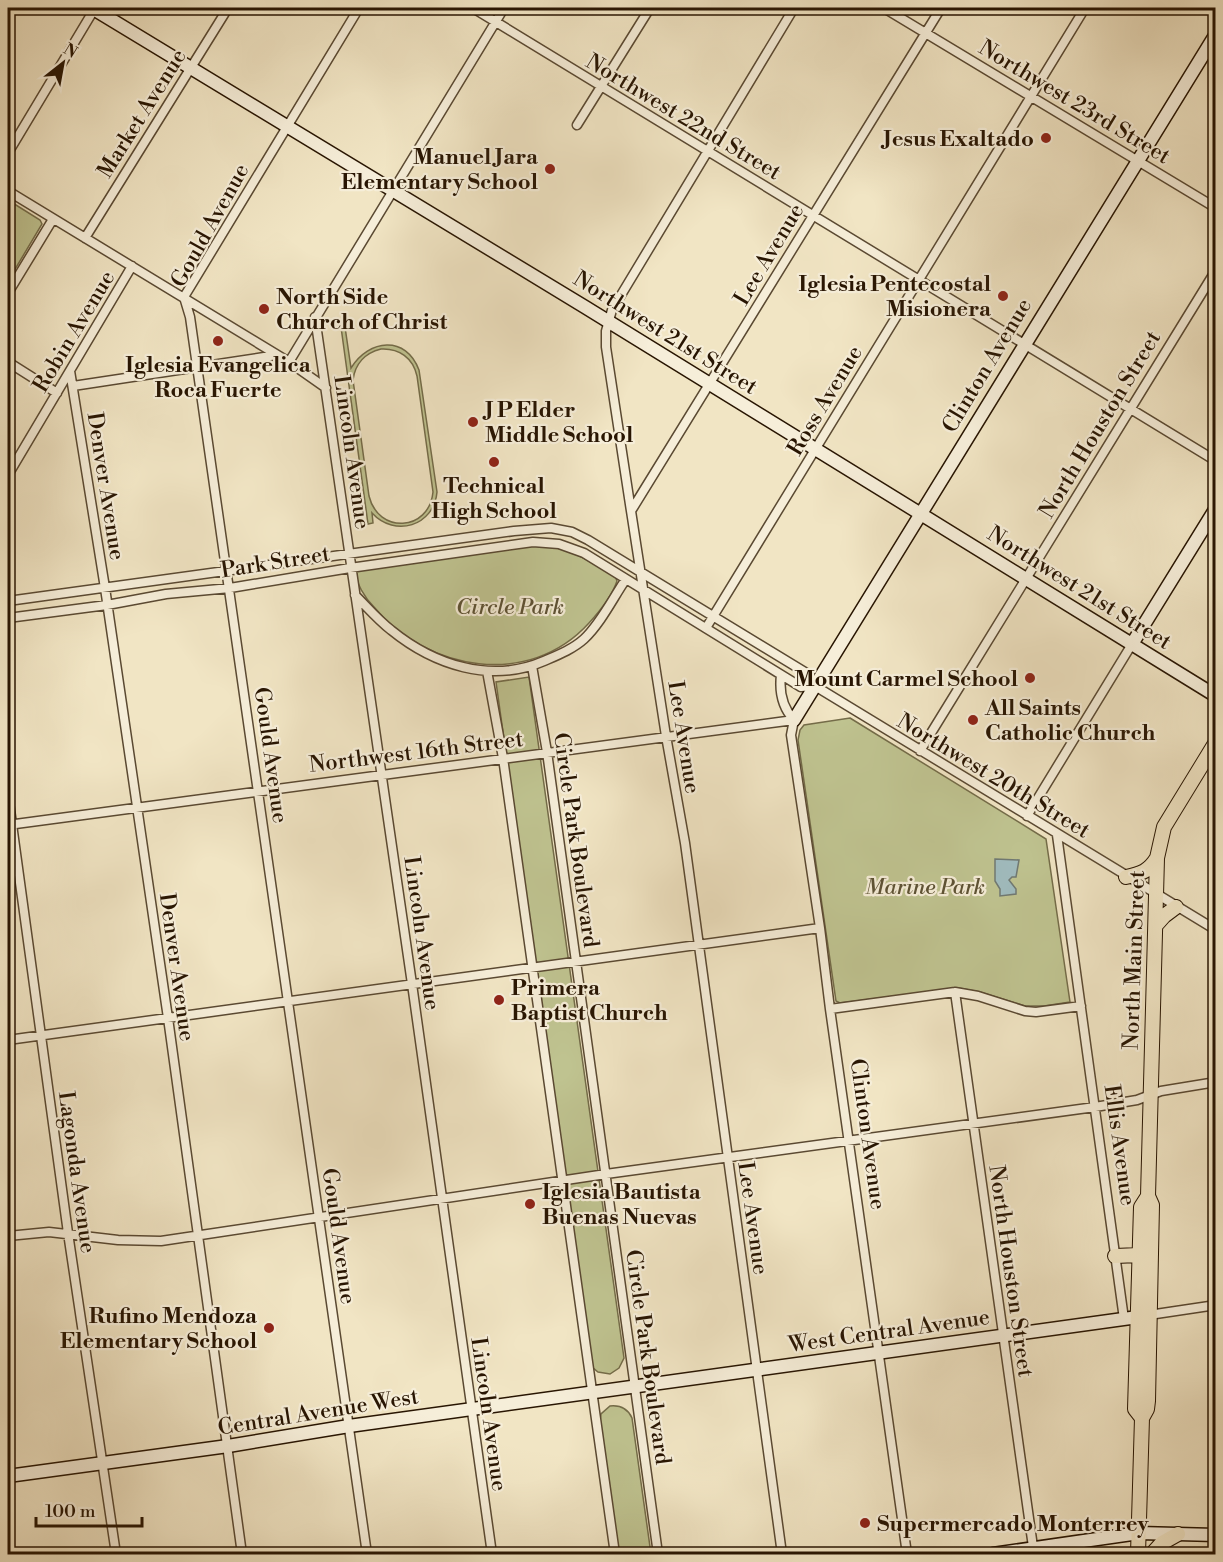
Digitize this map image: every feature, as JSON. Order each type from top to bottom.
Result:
[{"type":"main road","name":"North Main Street","points":[[1137,1317],[1152,1205],[1148,1196],[1157,858],[1164,827],[1215,742]]},
{"type":"main road","points":[[1126,877],[1151,868],[1157,858]]},
{"type":"main road","points":[[1156,925],[1164,915],[1176,907]]},
{"type":"main road","name":"North Main Street","points":[[1138,1554],[1142,1418],[1148,1401],[1137,1317],[1141,1207],[1148,1196]]},
{"type":"main road","points":[[1115,1256],[1139,1256]]},
{"type":"main road","points":[[1152,1554],[1162,1543],[1178,1534]]},
{"type":"street","name":"Northwest 21st Street","points":[[94,8],[921,513],[1215,696]]},
{"type":"street","points":[[8,153],[94,8]]},
{"type":"street","name":"Market Avenue","points":[[85,238],[228,8]]},
{"type":"street","name":"Gould Avenue","points":[[359,8],[184,297],[190,317],[198,366],[228,571],[367,1554]]},
{"type":"street","name":"Northwest 22nd Street","points":[[473,8],[1215,461]]},
{"type":"street","points":[[289,362],[504,8]]},
{"type":"street","points":[[577,125],[650,8]]},
{"type":"street","points":[[631,511],[606,347],[608,321],[612,310],[794,8]]},
{"type":"street","name":"Northwest 23rd Street","points":[[884,8],[1215,208]]},
{"type":"street","name":"Lee Avenue","points":[[783,1554],[685,843],[631,511],[941,8]]},
{"type":"street","name":"Ross Avenue","points":[[706,628],[1085,8]]},
{"type":"street","name":"Clinton Avenue","points":[[908,1554],[791,735],[794,720],[1215,34]]},
{"type":"street","points":[[8,191],[289,362],[326,388]]},
{"type":"street","points":[[8,293],[53,219]]},
{"type":"street","name":"Robin Avenue","points":[[8,475],[132,266]]},
{"type":"street","name":"North Houston Street","points":[[920,751],[1215,270]]},
{"type":"street","name":"Lincoln Avenue","points":[[315,317],[492,1554]]},
{"type":"street","points":[[73,386],[277,355]]},
{"type":"street","points":[[8,362],[57,393]]},
{"type":"street","name":"Denver Avenue","points":[[70,370],[105,588],[168,1018],[242,1554]]},
{"type":"street","points":[[1027,816],[1215,507]]},
{"type":"street","name":"Park Street","points":[[8,601],[514,531],[551,528],[572,532],[639,571]]},
{"type":"street","name":"Park Street","points":[[8,618],[166,594],[230,588],[503,546],[547,542],[584,553],[644,591]]},
{"type":"street","name":"Northwest 20th Street","points":[[639,571],[808,674],[815,686],[1215,930]]},
{"type":"street","points":[[355,595],[385,625],[414,646],[459,666],[487,671],[504,671],[532,666],[561,654],[582,641],[626,579]]},
{"type":"street","name":"Northwest 20th Street","points":[[644,591],[801,687],[815,686]]},
{"type":"street","name":"Circle Park Boulevard","points":[[532,666],[547,752],[658,1554]]},
{"type":"street","points":[[487,671],[503,758],[615,1554]]},
{"type":"street","name":"Clinton Avenue","points":[[781,675],[783,707],[794,720]]},
{"type":"street","name":"Northwest 16th Street","points":[[10,825],[794,720]]},
{"type":"street","name":"Lagonda Avenue","points":[[8,795],[10,825],[42,1035],[68,1233],[116,1554]]},
{"type":"street","name":"Ellis Avenue","points":[[1057,835],[1115,1256],[1137,1317]]},
{"type":"street","points":[[8,1040],[820,928]]},
{"type":"street","points":[[830,1009],[955,992],[978,996],[1025,1011],[1036,1012],[1081,1006]]},
{"type":"street","name":"North Houston Street","points":[[955,992],[1034,1552]]},
{"type":"street","points":[[8,1236],[49,1232],[124,1240],[161,1240],[606,1174],[1095,1107],[1137,1100],[1161,1090],[1215,1082]]},
{"type":"street","points":[[1137,1317],[1215,1305]]},
{"type":"street","name":"West Central Avenue","points":[[635,1387],[1137,1317]]},
{"type":"street","name":"Central Avenue West","points":[[8,1476],[635,1387]]},
{"type":"street","points":[[993,1554],[1034,1552],[1139,1533],[1215,1534]]},
{"type":"green space","points":[[8,200],[40,220],[42,224],[8,281]]},
{"type":"green space","points":[[341,327],[345,327],[351,368],[367,351],[387,345],[397,346],[413,359],[419,370],[437,492],[429,513],[412,525],[391,525],[381,521],[372,513],[373,523],[368,524]],"holes":[[[381,349],[399,352],[409,359],[417,376],[433,492],[423,515],[413,521],[403,523],[392,522],[382,517],[374,508],[369,496],[353,380],[356,369],[366,356]]]},
{"type":"green space","name":"Circle Park","points":[[535,545],[557,548],[577,555],[615,576],[617,581],[609,598],[589,623],[565,644],[538,657],[509,664],[479,664],[449,658],[422,646],[396,629],[374,607],[364,595],[357,580],[357,571]]},
{"type":"green space","points":[[529,677],[624,1358],[619,1368],[610,1374],[598,1372],[592,1367],[496,682]]},
{"type":"green space","name":"Marine Park","points":[[850,718],[1046,839],[1070,1002],[1025,1006],[959,988],[840,1003],[836,1001],[798,740],[800,730],[804,725]]},
{"type":"green space","points":[[610,1406],[623,1408],[632,1418],[651,1554],[619,1554],[600,1421],[601,1414]]},
{"type":"water","points":[[995,859],[1019,860],[1016,877],[1009,880],[1016,889],[1016,894],[1000,896],[1000,889],[995,881]]},
{"type":"place","name":"Jesus Exaltado","points":[[1046,138]]},
{"type":"place","name":"Manuel Jara Elementary School","points":[[550,169]]},
{"type":"place","name":"Iglesia Pentecostal Misionera","points":[[1003,296]]},
{"type":"place","name":"North Side Church of Christ","points":[[264,309]]},
{"type":"place","name":"Iglesia Evangelica Roca Fuerte","points":[[218,341]]},
{"type":"place","name":"J P Elder Middle School","points":[[473,422]]},
{"type":"place","name":"Technical High School","points":[[494,462]]},
{"type":"place","name":"Mount Carmel School","points":[[1030,678]]},
{"type":"place","name":"All Saints Catholic Church","points":[[973,720]]},
{"type":"place","name":"Primera Baptist Church","points":[[499,1000]]},
{"type":"place","name":"Iglesia Bautista Buenas Nuevas","points":[[530,1204]]},
{"type":"place","name":"Rufino Mendoza Elementary School","points":[[269,1328]]},
{"type":"place","name":"Supermercado Monterrey","points":[[865,1523]]}]
